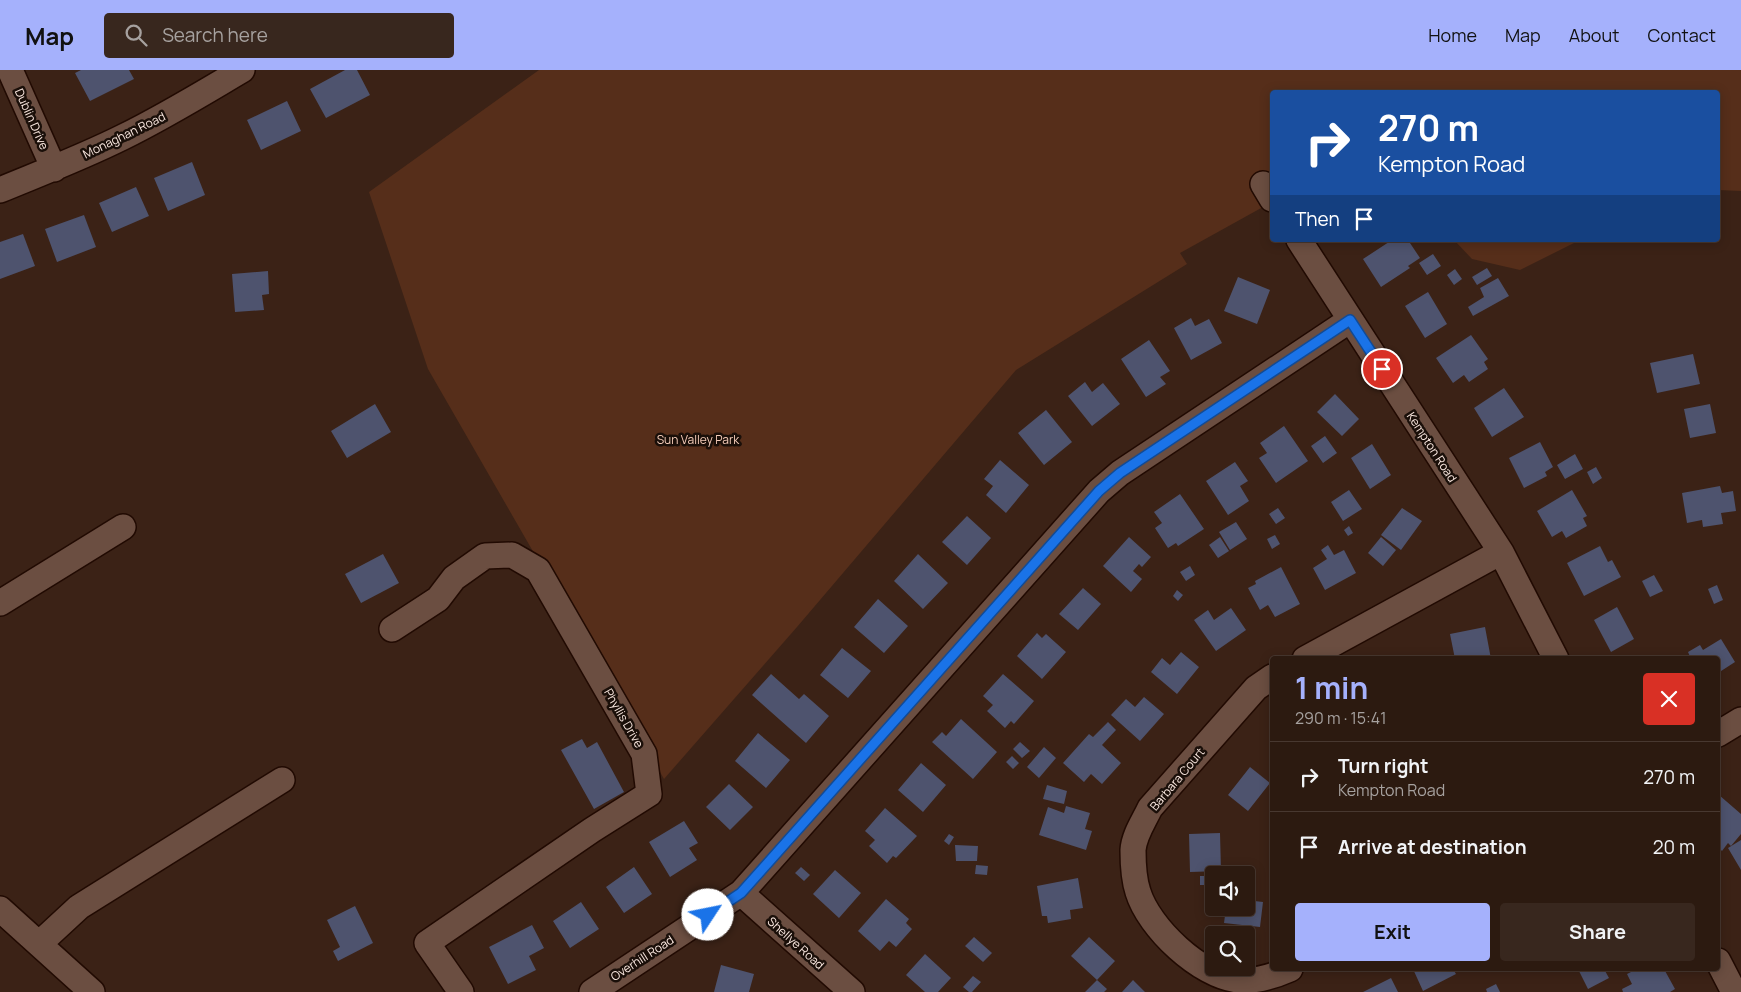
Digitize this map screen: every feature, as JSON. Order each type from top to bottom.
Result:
[{"type":"street","name":"Dublin Drive","points":[[10,70],[54,168]]},
{"type":"street","name":"Monaghan Road","points":[[0,190],[122,138],[242,70]]},
{"type":"street","name":"Kempton Road","points":[[1300,242],[1501,552],[1554,656]]},
{"type":"street","name":"Overhill Road","points":[[592,992],[741,893],[1099,491],[1120,473],[1350,320]]},
{"type":"street","points":[[0,603],[123,527]]},
{"type":"street","points":[[1310,656],[1501,552]]},
{"type":"street","name":"Phyllis Drive","points":[[392,629],[438,599],[454,578],[485,556],[512,555],[538,570],[644,754],[648,794],[592,830],[427,944],[461,992]]},
{"type":"street","name":"Barbara Court","points":[[1270,678],[1256,688],[1243,702],[1150,808],[1140,828],[1133,849],[1134,870],[1138,893],[1148,912],[1164,934],[1203,967],[1237,980],[1255,980],[1285,971]]},
{"type":"street","points":[[1720,733],[1741,720]]},
{"type":"street","points":[[39,944],[79,907],[282,780]]},
{"type":"street","name":"Shellye Road","points":[[741,893],[852,992]]},
{"type":"street","points":[[0,909],[92,992]]},
{"type":"street","points":[[1720,965],[1734,992]]},
{"type":"green space","name":"Sun Valley Park","points":[[539,70],[1741,70],[1741,191],[1720,190],[1720,90],[1270,90],[1270,203],[1180,253],[1187,264],[1016,370],[797,627],[664,779],[428,369],[369,192]]},
{"type":"green space","points":[[1456,242],[1576,242],[1520,270],[1472,259]]},
{"type":"building","points":[[81,70],[129,70],[134,79],[90,101],[75,73]]},
{"type":"building","points":[[345,70],[357,70],[370,95],[326,118],[310,89]]},
{"type":"building","points":[[287,101],[301,131],[261,150],[247,120]]},
{"type":"building","points":[[192,162],[205,195],[168,211],[154,178]]},
{"type":"building","points":[[136,187],[149,216],[112,232],[99,203]]},
{"type":"building","points":[[84,215],[96,247],[57,262],[45,229]]},
{"type":"building","points":[[23,234],[35,266],[0,279],[0,242]]},
{"type":"building","points":[[1389,242],[1409,242],[1420,258],[1408,266],[1410,268],[1381,287],[1363,259]]},
{"type":"building","points":[[1433,254],[1441,266],[1427,275],[1419,263]]},
{"type":"building","points":[[1487,268],[1492,276],[1477,285],[1472,277]]},
{"type":"building","points":[[1455,269],[1462,279],[1454,285],[1447,275]]},
{"type":"building","points":[[268,271],[269,294],[262,295],[264,310],[235,312],[232,274]]},
{"type":"building","points":[[1238,277],[1270,290],[1257,324],[1224,311]]},
{"type":"building","points":[[1498,278],[1509,296],[1473,316],[1468,307],[1484,297],[1480,288]]},
{"type":"building","points":[[1428,292],[1447,324],[1425,338],[1405,306]]},
{"type":"building","points":[[1191,318],[1195,326],[1209,319],[1222,343],[1191,360],[1174,328]]},
{"type":"building","points":[[1471,335],[1488,359],[1484,362],[1488,369],[1469,382],[1464,375],[1453,383],[1436,358]]},
{"type":"building","points":[[1149,340],[1170,371],[1160,377],[1166,384],[1146,397],[1121,359]]},
{"type":"building","points":[[1693,354],[1700,384],[1657,393],[1650,363]]},
{"type":"building","points":[[1085,382],[1092,392],[1103,383],[1120,404],[1092,426],[1068,396]]},
{"type":"building","points":[[1504,388],[1524,417],[1492,437],[1474,408]]},
{"type":"building","points":[[1335,394],[1359,419],[1342,436],[1317,412]]},
{"type":"building","points":[[375,404],[391,432],[347,458],[331,431]]},
{"type":"building","points":[[1710,404],[1716,433],[1690,438],[1684,409]]},
{"type":"building","points":[[1046,410],[1072,442],[1044,465],[1018,433]]},
{"type":"building","points":[[1284,426],[1308,461],[1276,483],[1259,458],[1267,453],[1260,443]]},
{"type":"building","points":[[1325,436],[1337,453],[1323,463],[1311,446]]},
{"type":"building","points":[[1540,442],[1553,467],[1545,472],[1547,476],[1524,488],[1509,458]]},
{"type":"building","points":[[1372,444],[1391,475],[1370,489],[1351,458]]},
{"type":"building","points":[[1575,454],[1583,469],[1565,479],[1557,465]]},
{"type":"building","points":[[1000,460],[1029,485],[1006,513],[986,495],[993,486],[984,479]]},
{"type":"building","points":[[1235,462],[1248,481],[1240,486],[1249,501],[1228,515],[1206,481]]},
{"type":"building","points":[[1596,467],[1602,478],[1593,484],[1587,472]]},
{"type":"building","points":[[1720,486],[1722,493],[1733,491],[1736,511],[1721,513],[1723,524],[1703,527],[1702,520],[1687,523],[1682,493]]},
{"type":"building","points":[[1349,490],[1362,509],[1343,521],[1331,502]]},
{"type":"building","points":[[1572,490],[1587,516],[1583,518],[1587,526],[1566,538],[1562,531],[1552,537],[1537,511]]},
{"type":"building","points":[[1180,494],[1204,529],[1178,546],[1176,543],[1168,548],[1155,528],[1162,523],[1154,512]]},
{"type":"building","points":[[1278,508],[1285,518],[1276,524],[1269,514]]},
{"type":"building","points":[[1402,508],[1422,521],[1401,550],[1381,535]]},
{"type":"building","points":[[967,516],[991,538],[967,565],[942,542]]},
{"type":"building","points":[[1236,522],[1247,539],[1230,550],[1219,532]]},
{"type":"building","points":[[1349,526],[1353,533],[1348,536],[1344,530]]},
{"type":"building","points":[[1275,535],[1280,544],[1272,549],[1267,539]]},
{"type":"building","points":[[1129,537],[1151,557],[1142,567],[1139,564],[1133,571],[1142,579],[1131,592],[1103,566]]},
{"type":"building","points":[[1220,537],[1229,551],[1218,558],[1209,545]]},
{"type":"building","points":[[1381,537],[1396,550],[1383,566],[1368,553]]},
{"type":"building","points":[[1328,545],[1334,555],[1344,550],[1356,573],[1325,590],[1313,568],[1327,559],[1321,550]]},
{"type":"building","points":[[1600,546],[1608,562],[1612,560],[1621,577],[1584,596],[1567,563]]},
{"type":"building","points":[[383,554],[399,583],[361,603],[345,574]]},
{"type":"building","points":[[918,554],[948,583],[923,609],[894,581]]},
{"type":"building","points":[[1190,566],[1195,575],[1186,581],[1180,572]]},
{"type":"building","points":[[1281,567],[1300,604],[1275,617],[1268,605],[1260,610],[1248,588],[1256,584],[1255,581]]},
{"type":"building","points":[[1654,575],[1663,591],[1650,597],[1642,581]]},
{"type":"building","points":[[1717,585],[1723,600],[1714,604],[1708,589]]},
{"type":"building","points":[[1083,588],[1101,604],[1078,630],[1059,614]]},
{"type":"building","points":[[1177,590],[1183,595],[1178,601],[1173,596]]},
{"type":"building","points":[[878,599],[908,626],[884,653],[854,627]]},
{"type":"building","points":[[1617,607],[1634,639],[1611,652],[1594,620]]},
{"type":"building","points":[[1231,608],[1246,630],[1216,651],[1194,620],[1208,610],[1214,620]]},
{"type":"building","points":[[1485,627],[1490,656],[1454,656],[1450,634]]},
{"type":"building","points":[[1037,633],[1042,638],[1046,634],[1066,652],[1042,679],[1017,656]]},
{"type":"building","points":[[1721,639],[1735,662],[1720,672],[1720,656],[1690,656],[1688,652],[1700,645],[1703,650]]},
{"type":"building","points":[[842,648],[871,671],[848,698],[820,675]]},
{"type":"building","points":[[1181,652],[1199,667],[1177,694],[1151,672],[1162,658],[1170,665]]},
{"type":"building","points":[[771,674],[799,699],[804,694],[829,716],[806,743],[752,695]]},
{"type":"building","points":[[1003,674],[1034,701],[1014,724],[1011,721],[1005,728],[987,711],[993,705],[983,696]]},
{"type":"building","points":[[1144,697],[1164,714],[1140,741],[1111,715],[1126,699],[1135,707]]},
{"type":"building","points":[[961,719],[997,752],[973,779],[932,742],[942,732],[946,736]]},
{"type":"building","points":[[1108,722],[1116,730],[1102,745],[1121,763],[1102,784],[1091,774],[1084,782],[1063,763],[1089,734],[1093,737]]},
{"type":"building","points":[[758,733],[790,760],[766,788],[735,761]]},
{"type":"building","points":[[582,739],[587,748],[597,742],[624,792],[594,809],[561,750]]},
{"type":"building","points":[[1020,742],[1030,751],[1022,758],[1013,749]]},
{"type":"building","points":[[1044,747],[1056,758],[1039,778],[1027,767]]},
{"type":"building","points":[[1012,756],[1019,763],[1013,769],[1006,762]]},
{"type":"building","points":[[921,763],[946,785],[923,812],[898,790]]},
{"type":"building","points":[[1250,767],[1270,783],[1248,811],[1228,795]]},
{"type":"building","points":[[729,784],[753,807],[730,830],[706,807]]},
{"type":"building","points":[[1047,785],[1067,791],[1064,804],[1043,799]]},
{"type":"building","points":[[1720,796],[1741,814],[1741,834],[1731,846],[1728,843],[1722,851],[1720,849]]},
{"type":"building","points":[[1066,806],[1090,813],[1085,829],[1092,831],[1086,850],[1039,835],[1048,807],[1064,813]]},
{"type":"building","points":[[885,808],[917,836],[896,858],[893,856],[887,863],[869,846],[875,840],[865,831]]},
{"type":"building","points":[[684,821],[698,843],[689,848],[697,860],[670,877],[649,842]]},
{"type":"building","points":[[1220,833],[1221,866],[1205,866],[1205,872],[1190,872],[1189,834]]},
{"type":"building","points":[[949,834],[954,837],[949,845],[944,841]]},
{"type":"building","points":[[1741,840],[1741,870],[1728,848]]},
{"type":"building","points":[[955,845],[978,846],[977,861],[956,861]]},
{"type":"building","points":[[976,865],[988,866],[987,875],[975,874]]},
{"type":"building","points":[[634,867],[652,894],[624,913],[606,887]]},
{"type":"building","points":[[801,867],[810,875],[804,881],[795,873]]},
{"type":"building","points":[[835,870],[861,893],[839,918],[813,894]]},
{"type":"building","points":[[1200,876],[1205,876],[1205,885],[1200,885]]},
{"type":"building","points":[[1078,878],[1083,908],[1070,910],[1071,919],[1048,923],[1047,916],[1042,916],[1037,886]]},
{"type":"building","points":[[886,899],[909,919],[906,923],[912,929],[896,947],[889,941],[880,951],[858,931]]},
{"type":"building","points":[[1255,901],[1263,902],[1260,927],[1224,923],[1225,916],[1255,916]]},
{"type":"building","points":[[581,902],[599,929],[570,948],[553,921]]},
{"type":"building","points":[[355,906],[373,943],[338,961],[333,951],[340,947],[327,920]]},
{"type":"building","points":[[532,925],[544,948],[529,956],[536,970],[508,984],[489,947]]},
{"type":"building","points":[[974,937],[992,953],[983,962],[965,946]]},
{"type":"building","points":[[1089,937],[1115,961],[1097,980],[1071,956]]},
{"type":"building","points":[[925,954],[951,978],[938,992],[925,992],[906,975]]},
{"type":"building","points":[[721,965],[754,974],[749,992],[714,992]]},
{"type":"building","points":[[1414,971],[1454,971],[1456,974],[1423,991]]},
{"type":"building","points":[[1579,971],[1605,971],[1609,978],[1588,989]]},
{"type":"building","points":[[1633,971],[1665,971],[1675,989],[1670,992],[1623,992],[1622,989],[1632,984],[1627,974]]},
{"type":"building","points":[[973,976],[981,982],[972,992],[969,992],[963,987]]},
{"type":"building","points":[[1391,978],[1398,992],[1363,992]]},
{"type":"building","points":[[1097,980],[1107,989],[1104,992],[1085,992]]},
{"type":"building","points":[[1133,980],[1145,992],[1122,992]]},
{"type":"building","points":[[1496,984],[1500,992],[1487,992],[1486,989]]},
{"type":"route","points":[[708,915],[741,893],[1099,491],[1120,473],[1350,320],[1382,369]]}]
